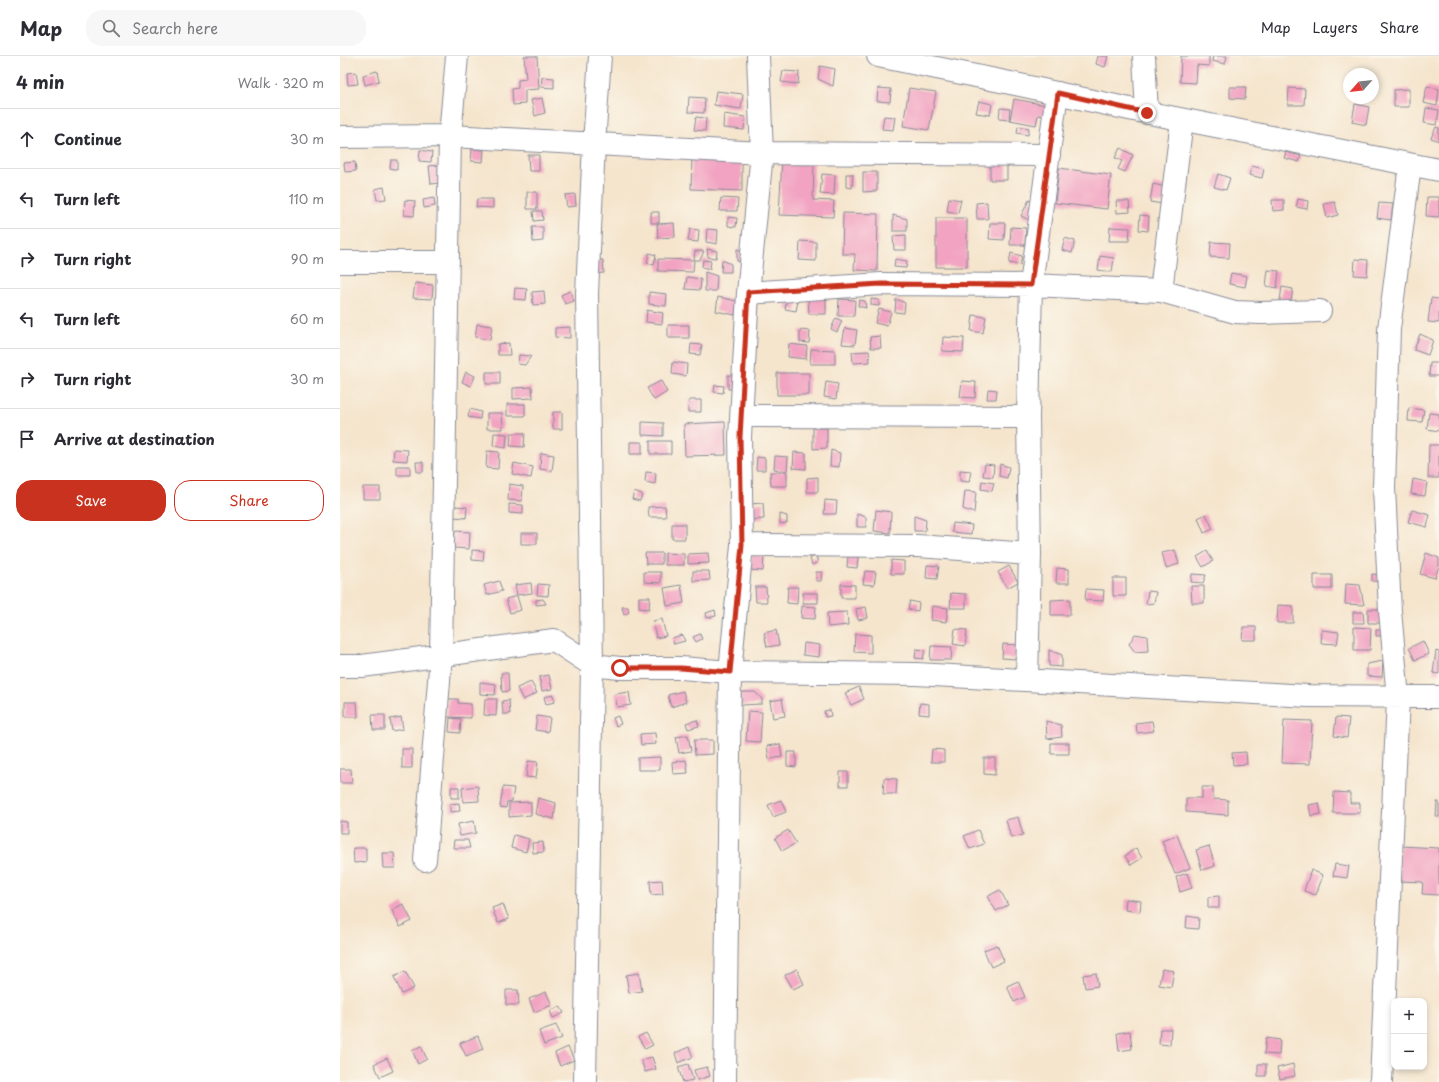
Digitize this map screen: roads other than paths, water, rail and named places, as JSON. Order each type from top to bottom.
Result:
[{"type":"street","points":[[425,860],[441,655],[450,136],[457,56]]},
{"type":"street","points":[[585,1082],[592,665],[586,293],[600,56]]},
{"type":"street","points":[[725,1082],[730,672],[742,545],[740,437],[748,292],[762,153],[758,56]]},
{"type":"street","points":[[878,56],[1147,113],[1439,170]]},
{"type":"street","points":[[1144,56],[1147,113]]},
{"type":"street","points":[[1027,680],[1030,554],[1028,417],[1031,285],[1058,93]]},
{"type":"street","points":[[1161,291],[1182,120]]},
{"type":"street","points":[[340,137],[450,136],[762,153],[1049,155]]},
{"type":"street","points":[[1381,1082],[1398,698],[1390,611],[1384,488],[1389,329],[1410,165]]},
{"type":"street","points":[[340,262],[448,262]]},
{"type":"street","points":[[748,292],[881,284],[1031,285],[1161,291],[1235,312],[1261,313],[1320,310]]},
{"type":"street","points":[[742,416],[1028,417]]},
{"type":"street","points":[[742,545],[918,546],[1030,554]]},
{"type":"street","points":[[340,666],[362,666],[554,640],[592,665],[620,668],[681,668],[730,672],[916,674],[1308,696],[1398,698],[1439,697]]}]
